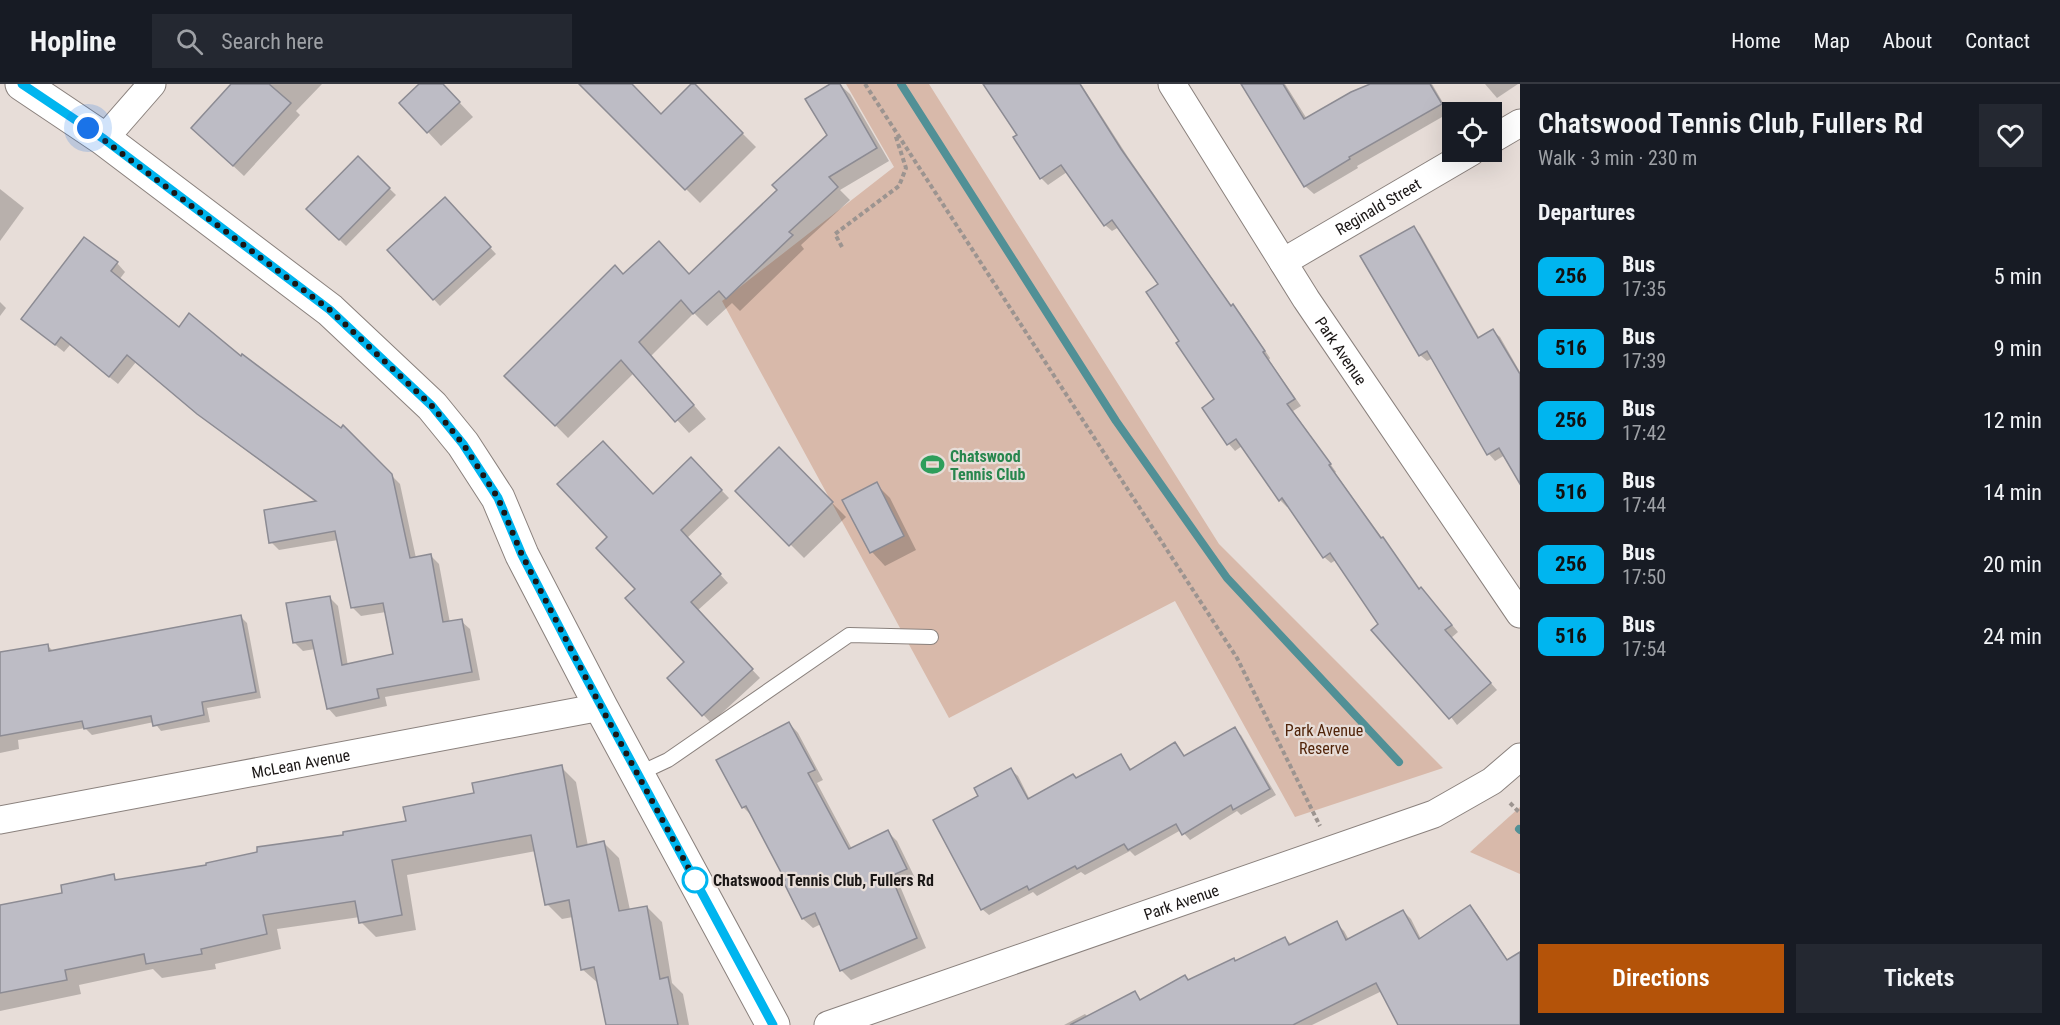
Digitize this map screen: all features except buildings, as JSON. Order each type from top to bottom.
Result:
[{"type":"main road","points":[[22,84],[104,139],[330,310],[432,406],[463,444],[498,498],[522,555],[601,707],[773,1025]]},
{"type":"street","points":[[104,139],[152,84]]},
{"type":"street","name":"Park Avenue","points":[[1172,84],[1330,336],[1520,614]]},
{"type":"street","points":[[1502,134],[1520,123]]},
{"type":"street","name":"Reginald Street","points":[[1282,262],[1454,162]]},
{"type":"street","name":"McLean Avenue","points":[[0,820],[601,707]]},
{"type":"street","name":"Park Avenue","points":[[828,1025],[1332,850],[1450,806],[1492,781],[1520,757]]},
{"type":"lane","points":[[638,774],[668,760],[849,635],[931,636]]},
{"type":"path","points":[[865,84],[1237,658],[1332,850]]},
{"type":"path","points":[[842,247],[836,234],[899,186],[906,168],[893,127]]},
{"type":"green space","name":"Park Avenue Reserve","points":[[846,84],[929,84],[1219,544],[1443,768],[1295,817],[1175,601],[949,718],[722,301],[894,167]]},
{"type":"green space","points":[[1520,807],[1520,874],[1470,852]]},
{"type":"waterway","points":[[901,84],[1116,421],[1227,578],[1399,762]]},
{"type":"bus line","name":"256","points":[[22,84],[104,139],[330,310],[432,406],[463,444],[498,498],[522,555],[571,650],[773,1025]]},
{"type":"place","name":"Chatswood Tennis Club","points":[[932,465]]},
{"type":"place","name":"Chatswood Tennis Club, Fullers Rd","points":[[695,880]]},
{"type":"route","points":[[88,128],[330,310],[432,406],[463,444],[498,498],[522,555],[695,880]]}]
